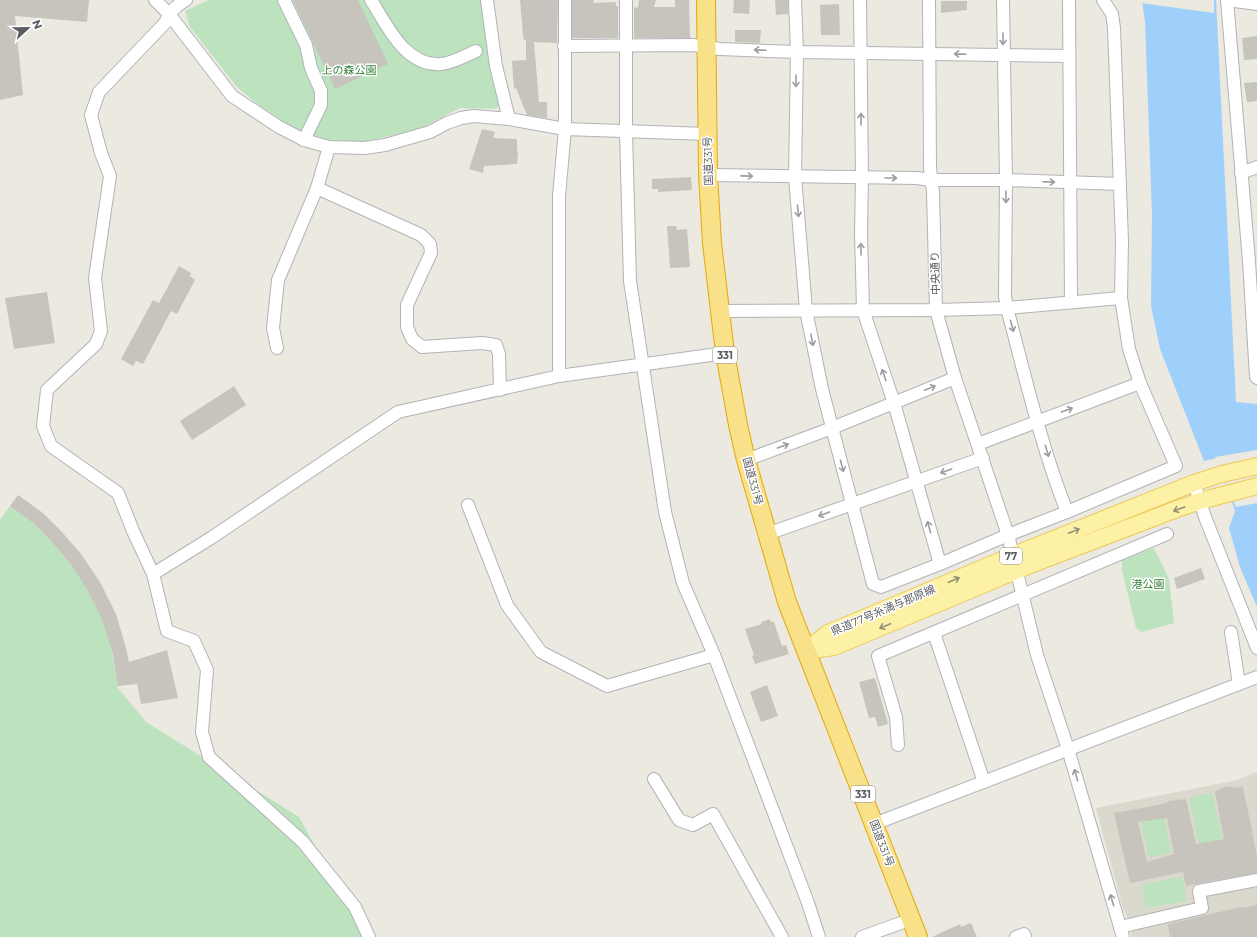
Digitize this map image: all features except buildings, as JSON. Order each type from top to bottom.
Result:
[{"type":"highway","name":"国道331号","points":[[706,0],[708,175],[712,243],[725,353],[746,460],[787,602],[918,937]]},
{"type":"main road","name":"県道77号糸満与那原線","points":[[806,651],[828,633],[1014,555],[1194,482],[1257,466]]},
{"type":"main road","name":"県道77号糸満与那原線","points":[[806,651],[834,647],[1017,571],[1200,501],[1257,486]]},
{"type":"street","points":[[155,0],[169,14],[232,96],[279,128],[304,140],[329,148],[365,148],[385,145],[430,132],[447,123],[461,118],[474,116],[509,119],[565,129],[707,134]]},
{"type":"street","points":[[186,0],[176,6],[169,14],[165,23],[99,92],[91,115],[101,153],[110,176],[95,278],[101,331],[96,344],[47,390],[43,426],[51,446],[118,493],[132,531],[153,574],[167,631],[194,641],[207,670],[202,732],[209,756],[303,842],[354,907],[369,937]]},
{"type":"street","points":[[284,0],[306,45],[311,68],[320,91],[321,105],[304,140]]},
{"type":"street","points":[[371,0],[405,50],[418,59],[428,63],[440,64],[454,61],[476,51]]},
{"type":"street","points":[[488,0],[496,66],[509,119]]},
{"type":"street","points":[[559,376],[559,196],[565,129],[565,0]]},
{"type":"street","points":[[626,0],[626,132],[630,282],[665,512],[683,583],[714,655],[819,937]]},
{"type":"street","points":[[795,0],[797,52],[795,177],[806,310],[822,388],[873,584],[881,587],[1176,466],[1140,383],[1129,349],[1121,298],[1122,241],[1114,28],[1112,14],[1103,0]]},
{"type":"street","points":[[860,0],[862,178],[861,233],[863,310],[894,403],[940,564]]},
{"type":"street","name":"中央通り","points":[[929,0],[930,168],[933,192],[936,310],[955,378],[983,458],[1014,555],[1037,655],[1068,750],[1122,932]]},
{"type":"street","points":[[1003,0],[1006,180],[1005,296],[1037,421],[1067,512]]},
{"type":"street","points":[[1069,0],[1068,56],[1072,302]]},
{"type":"street","points":[[1257,4],[1227,0],[1241,173],[1253,261],[1257,378]]},
{"type":"street","points":[[564,46],[693,46],[797,52],[1068,56]]},
{"type":"street","points":[[277,348],[273,328],[278,280],[317,188],[329,148]]},
{"type":"street","points":[[1241,173],[1257,167]]},
{"type":"street","points":[[708,175],[917,178],[931,180],[1006,180],[1120,184]]},
{"type":"street","points":[[317,188],[421,235],[430,244],[431,253],[407,305],[407,327],[412,340],[422,347],[482,343],[496,345],[499,354],[500,390]]},
{"type":"street","points":[[720,311],[936,310],[1007,308],[1121,298]]},
{"type":"street","points":[[153,574],[211,538],[398,412],[559,376],[725,353]]},
{"type":"street","points":[[746,460],[832,428],[955,378]]},
{"type":"street","points":[[978,444],[1140,383]]},
{"type":"street","points":[[767,534],[983,458]]},
{"type":"street","points":[[1194,482],[1257,648]]},
{"type":"street","points":[[468,505],[507,605],[541,652],[607,686],[714,655]]},
{"type":"street","points":[[898,745],[896,717],[878,656],[1167,534]]},
{"type":"street","points":[[1231,632],[1239,684]]},
{"type":"street","points":[[934,633],[984,782]]},
{"type":"street","points":[[874,824],[1257,677]]},
{"type":"street","points":[[654,779],[679,820],[693,825],[713,814],[782,937]]},
{"type":"street","points":[[1122,932],[1202,908],[1199,891],[1257,880]]},
{"type":"street","points":[[862,937],[912,919]]},
{"type":"street","points":[[1016,937],[1024,934],[1024,937]]},
{"type":"shaded area","points":[[1257,772],[1257,937],[1132,937],[1096,808],[1238,780]]},
{"type":"green space","name":"上の森公園","points":[[209,0],[482,0],[490,72],[500,105],[495,109],[460,108],[419,129],[363,142],[329,140],[297,130],[261,107],[237,87],[190,27],[185,11]]},
{"type":"green space","points":[[10,506],[33,523],[51,541],[70,563],[104,612],[117,687],[146,722],[299,817],[365,937],[0,937],[0,520]]},
{"type":"green space","name":"港公園","points":[[1154,548],[1169,579],[1174,623],[1142,632],[1136,628],[1122,570],[1122,560]]},
{"type":"green space","points":[[1212,792],[1223,839],[1199,844],[1189,798]]},
{"type":"green space","points":[[1163,812],[1172,853],[1149,858],[1139,816]]},
{"type":"green space","points":[[1182,876],[1187,901],[1146,908],[1142,885]]},
{"type":"water","points":[[1142,0],[1216,0],[1236,402],[1257,404],[1257,607],[1240,567],[1229,528],[1235,511],[1217,458],[1204,461],[1160,349],[1151,306],[1152,214],[1145,22]]},
{"type":"pier","points":[[1140,0],[1214,0],[1214,13],[1140,3]]},
{"type":"pier","points":[[1257,450],[1257,503],[1236,507],[1215,457]]}]
